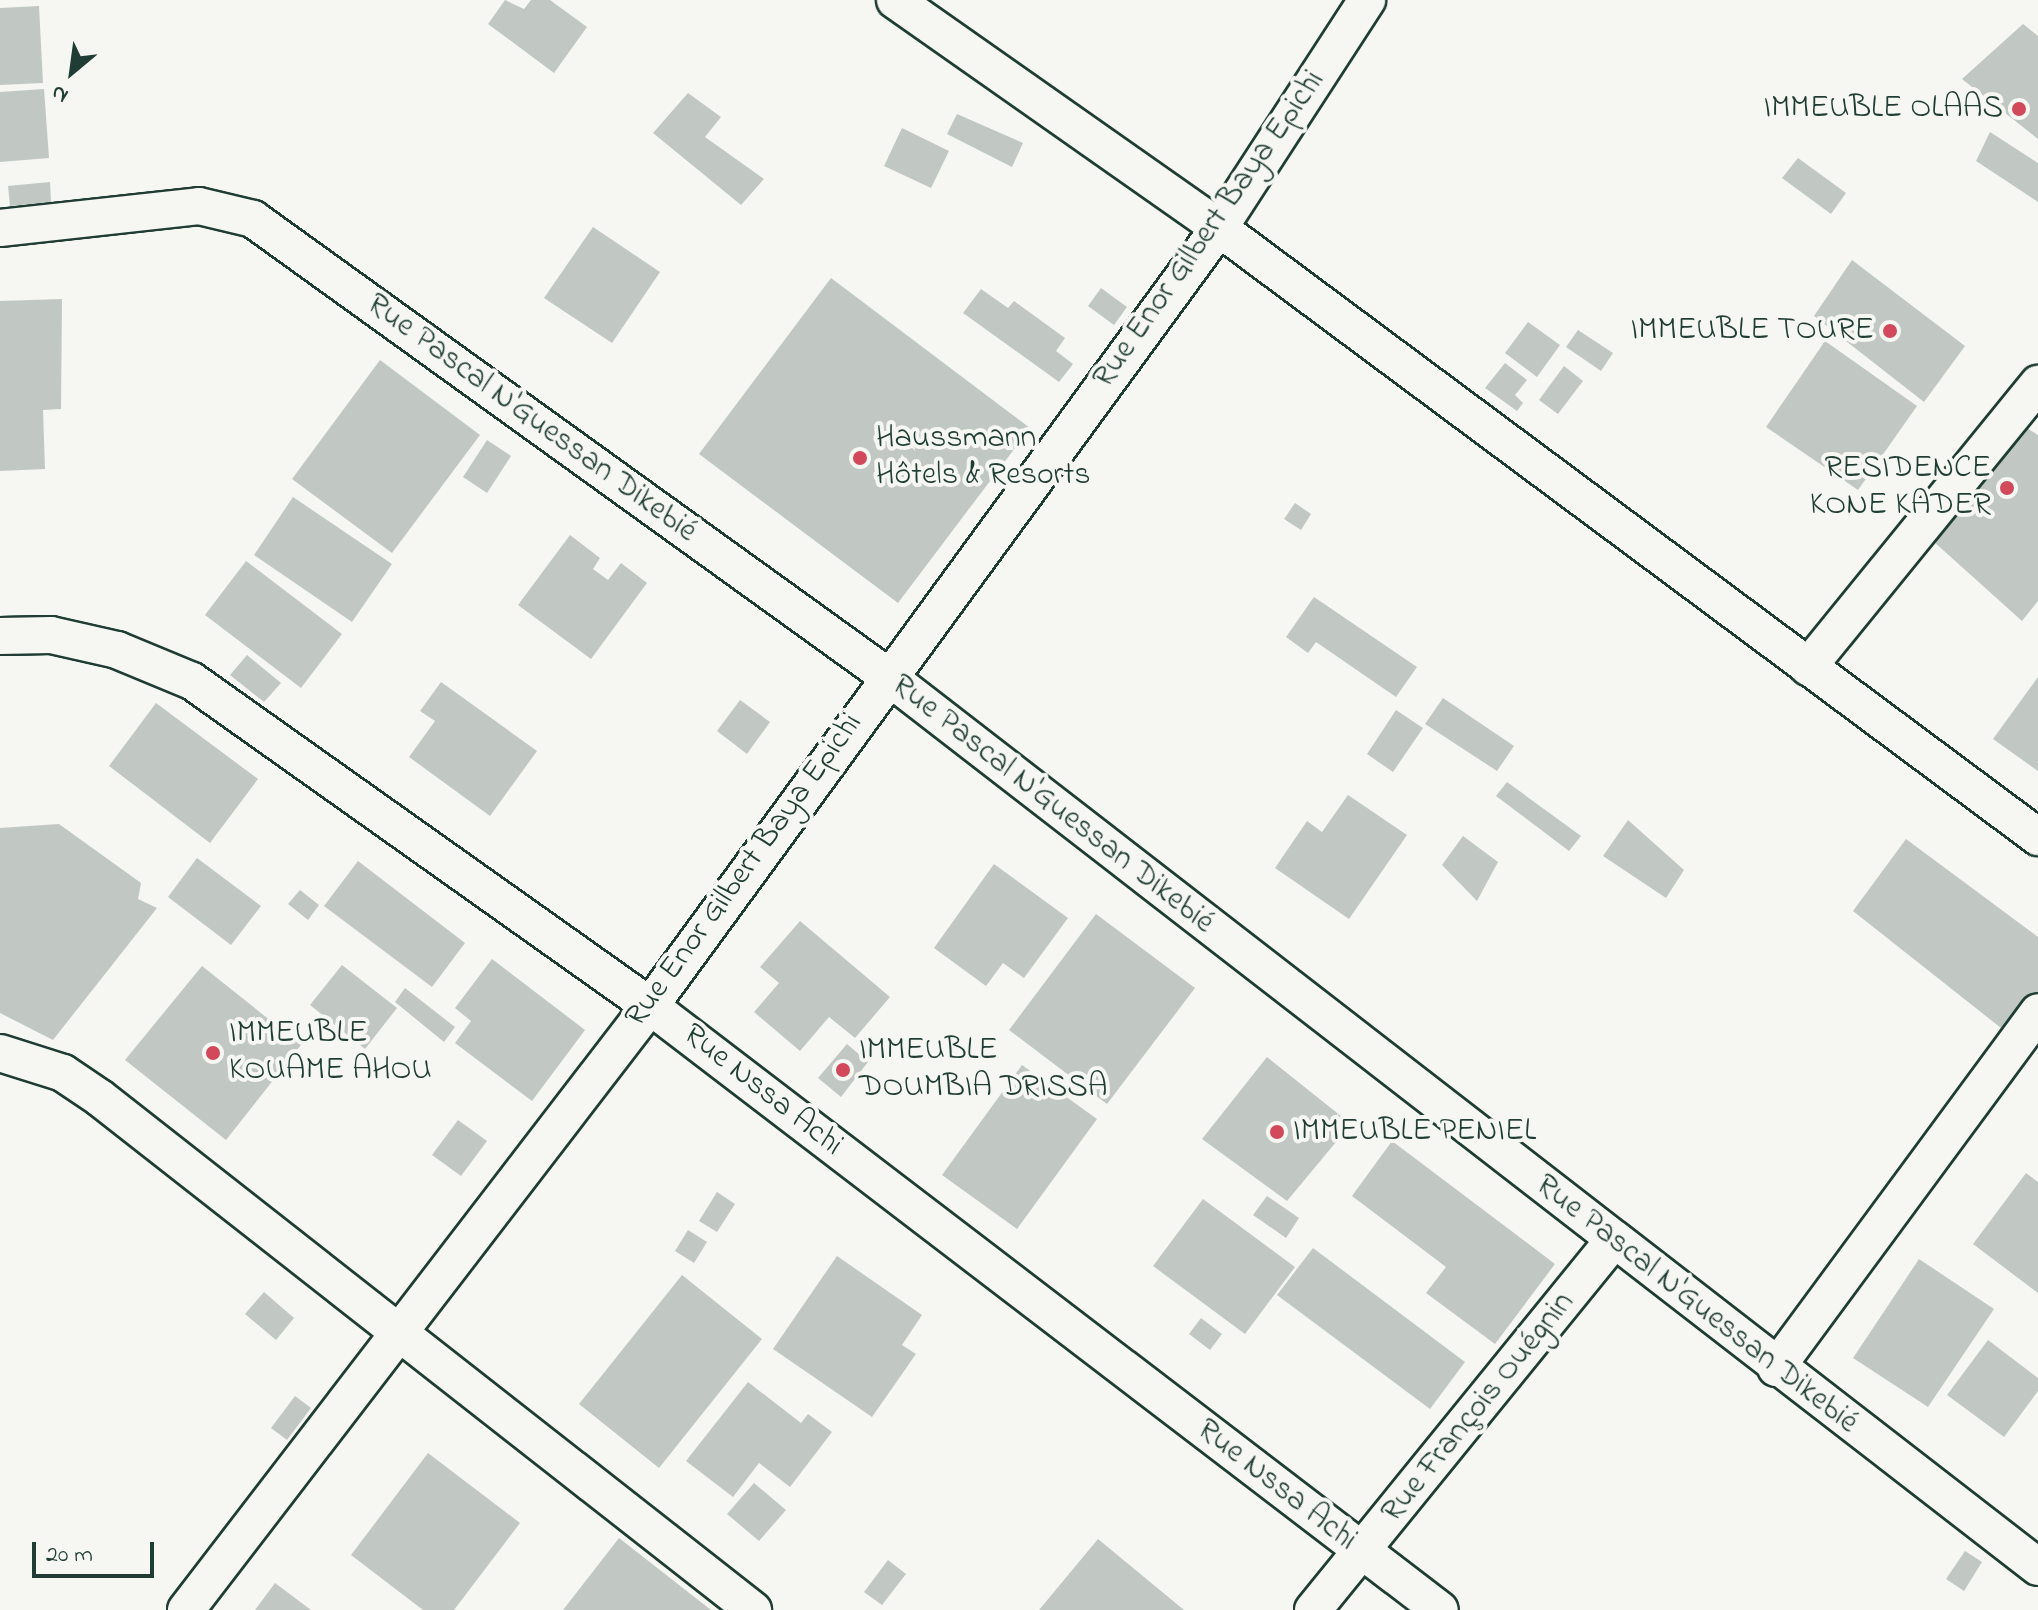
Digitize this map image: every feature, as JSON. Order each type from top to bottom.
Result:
[{"type":"street","points":[[895,0],[1219,228],[2038,837]]},
{"type":"street","name":"Rue Enor Gilbert Baya Epichi","points":[[186,1610],[395,1331],[650,1006],[886,675],[1219,228],[1367,0]]},
{"type":"street","name":"Rue Pascal N'Guessan Dikebié","points":[[0,228],[199,206],[253,219],[886,675],[1776,1368],[2035,1556]]},
{"type":"street","points":[[1808,667],[2038,384]]},
{"type":"street","name":"Rue Nssa Achi","points":[[0,636],[51,635],[117,650],[192,681],[650,1006],[1440,1610]]},
{"type":"street","points":[[1776,1368],[2038,1012]]},
{"type":"street","points":[[0,1053],[63,1073],[100,1098],[753,1610]]},
{"type":"street","name":"Rue François Ouégnin","points":[[1313,1610],[1613,1241]]},
{"type":"building","points":[[505,0],[524,9],[531,0],[550,0],[587,27],[554,73],[488,24]]},
{"type":"building","points":[[39,6],[43,83],[0,85],[0,8]]},
{"type":"building","name":"IMMEUBLE OLAAS","points":[[2023,24],[2038,36],[2038,139],[1962,79]]},
{"type":"building","points":[[44,89],[49,158],[0,162],[0,92]]},
{"type":"building","points":[[688,93],[721,117],[705,137],[764,179],[741,205],[653,133]]},
{"type":"building","points":[[957,114],[1023,143],[1012,167],[947,134]]},
{"type":"building","points":[[902,128],[949,151],[931,188],[884,166]]},
{"type":"building","points":[[1990,132],[2038,163],[2038,202],[1976,161]]},
{"type":"building","points":[[1798,158],[1846,193],[1831,214],[1782,178]]},
{"type":"building","points":[[50,182],[51,202],[10,206],[8,186]]},
{"type":"building","points":[[593,227],[660,272],[612,343],[544,298]]},
{"type":"building","name":"IMMEUBLE TOURE","points":[[1852,260],[1965,346],[1924,402],[1814,316]]},
{"type":"building","points":[[831,278],[1030,428],[898,603],[699,454]]},
{"type":"building","points":[[1101,288],[1127,307],[1114,325],[1088,306]]},
{"type":"building","points":[[981,289],[1008,308],[1014,301],[1065,338],[1056,351],[1073,364],[1059,382],[963,313]]},
{"type":"building","points":[[62,299],[61,409],[43,410],[45,469],[0,471],[0,301]]},
{"type":"building","points":[[1528,322],[1560,345],[1537,377],[1505,353]]},
{"type":"building","points":[[1578,330],[1613,353],[1601,371],[1566,347]]},
{"type":"building","points":[[1825,341],[1917,406],[1858,490],[1766,427]]},
{"type":"building","points":[[380,360],[480,435],[392,553],[292,479]]},
{"type":"building","points":[[1505,363],[1527,380],[1515,395],[1523,403],[1517,411],[1485,388]]},
{"type":"building","points":[[1564,366],[1583,381],[1558,414],[1539,400]]},
{"type":"building","name":"RESIDENCE KONE KADER","points":[[2025,427],[2038,435],[2038,601],[2022,621],[1933,541]]},
{"type":"building","points":[[487,440],[511,456],[487,493],[463,477]]},
{"type":"building","points":[[293,497],[392,564],[352,622],[254,555]]},
{"type":"building","points":[[1295,503],[1311,514],[1301,530],[1284,519]]},
{"type":"building","points":[[570,535],[600,558],[593,569],[608,580],[621,563],[647,583],[591,659],[518,605]]},
{"type":"building","points":[[246,561],[342,634],[301,688],[205,615]]},
{"type":"building","points":[[1314,597],[1417,667],[1396,697],[1316,642],[1308,653],[1286,637]]},
{"type":"building","points":[[247,655],[281,683],[264,702],[230,675]]},
{"type":"building","points":[[2038,677],[2038,771],[1993,739]]},
{"type":"building","points":[[441,682],[537,751],[490,816],[409,757],[435,721],[420,711]]},
{"type":"building","points":[[1443,698],[1514,746],[1497,771],[1425,724]]},
{"type":"building","points":[[740,700],[770,722],[747,754],[717,731]]},
{"type":"building","points":[[156,703],[258,779],[210,843],[109,766]]},
{"type":"building","points":[[1396,710],[1423,728],[1393,772],[1367,754]]},
{"type":"building","points":[[1507,782],[1581,836],[1569,851],[1496,796]]},
{"type":"building","points":[[1348,795],[1407,835],[1349,919],[1275,868],[1307,821],[1322,832]]},
{"type":"building","points":[[1628,820],[1684,870],[1666,898],[1603,856]]},
{"type":"building","points":[[59,824],[141,883],[138,899],[157,908],[53,1040],[0,1013],[0,828]]},
{"type":"building","points":[[1463,836],[1498,862],[1477,901],[1442,865]]},
{"type":"building","points":[[1906,839],[2038,937],[2038,1019],[2020,1043],[1853,911]]},
{"type":"building","points":[[197,858],[261,906],[231,945],[168,897]]},
{"type":"building","points":[[358,861],[465,943],[432,987],[324,906]]},
{"type":"building","points":[[994,864],[1068,918],[1024,978],[1003,963],[986,986],[934,948]]},
{"type":"building","points":[[300,890],[319,905],[308,920],[288,904]]},
{"type":"building","points":[[1096,914],[1195,988],[1107,1104],[1009,1030]]},
{"type":"building","points":[[800,921],[890,997],[855,1038],[829,1017],[800,1051],[754,1012],[779,983],[760,967]]},
{"type":"building","points":[[492,959],[585,1030],[532,1101],[455,1043],[471,1021],[455,1008]]},
{"type":"building","points":[[342,965],[397,1008],[365,1049],[310,1005]]},
{"type":"building","name":"IMMEUBLE KOUAME AHOU","points":[[202,966],[301,1045],[226,1140],[125,1060]]},
{"type":"building","points":[[405,988],[455,1027],[444,1042],[395,1002]]},
{"type":"building","name":"IMMEUBLE DOUMBIA DRISSA","points":[[847,1044],[868,1062],[841,1097],[818,1078]]},
{"type":"building","name":"IMMEUBLE PENIEL","points":[[1267,1057],[1351,1124],[1287,1201],[1202,1139]]},
{"type":"building","points":[[1022,1065],[1097,1119],[1017,1229],[942,1175]]},
{"type":"building","points":[[458,1120],[487,1141],[461,1176],[432,1155]]},
{"type":"building","points":[[1392,1141],[1555,1264],[1495,1344],[1426,1293],[1446,1267],[1352,1196]]},
{"type":"building","points":[[2026,1173],[2038,1182],[2038,1293],[1973,1244]]},
{"type":"building","points":[[717,1192],[735,1204],[717,1232],[699,1221]]},
{"type":"building","points":[[1267,1196],[1299,1218],[1286,1238],[1253,1215]]},
{"type":"building","points":[[1203,1199],[1295,1267],[1245,1334],[1153,1266]]},
{"type":"building","points":[[688,1230],[707,1242],[694,1263],[675,1251]]},
{"type":"building","points":[[1313,1248],[1465,1362],[1430,1409],[1277,1295]]},
{"type":"building","points":[[837,1256],[922,1315],[902,1345],[916,1354],[872,1417],[773,1349]]},
{"type":"building","points":[[1919,1259],[1994,1309],[1928,1407],[1853,1358]]},
{"type":"building","points":[[682,1275],[762,1339],[659,1468],[579,1404]]},
{"type":"building","points":[[264,1292],[294,1318],[276,1340],[245,1314]]},
{"type":"building","points":[[1201,1318],[1222,1334],[1210,1350],[1189,1334]]},
{"type":"building","points":[[1988,1340],[2038,1378],[2038,1391],[2004,1437],[1947,1395]]},
{"type":"building","points":[[748,1382],[801,1423],[808,1414],[832,1432],[790,1487],[759,1463],[733,1497],[686,1461]]},
{"type":"building","points":[[295,1396],[311,1408],[287,1440],[271,1428]]},
{"type":"building","points":[[428,1453],[520,1523],[454,1610],[423,1610],[351,1555]]},
{"type":"building","points":[[754,1483],[786,1510],[759,1541],[727,1514]]},
{"type":"building","points":[[619,1538],[711,1610],[563,1610]]},
{"type":"building","points":[[1098,1539],[1184,1610],[1039,1610]]},
{"type":"building","points":[[1965,1551],[1982,1562],[1964,1591],[1946,1579]]},
{"type":"building","points":[[888,1560],[906,1574],[882,1605],[864,1592]]},
{"type":"building","points":[[275,1583],[311,1610],[255,1610]]},
{"type":"place","name":"IMMEUBLE OLAAS","points":[[2019,109]]},
{"type":"place","name":"IMMEUBLE TOURE","points":[[1890,331]]},
{"type":"place","name":"Haussmann Hôtels & Resorts","points":[[860,458]]},
{"type":"place","name":"RESIDENCE KONE KADER","points":[[2007,488]]},
{"type":"place","name":"IMMEUBLE KOUAME AHOU","points":[[213,1053]]},
{"type":"place","name":"IMMEUBLE DOUMBIA DRISSA","points":[[843,1070]]},
{"type":"place","name":"IMMEUBLE PENIEL","points":[[1277,1132]]}]
